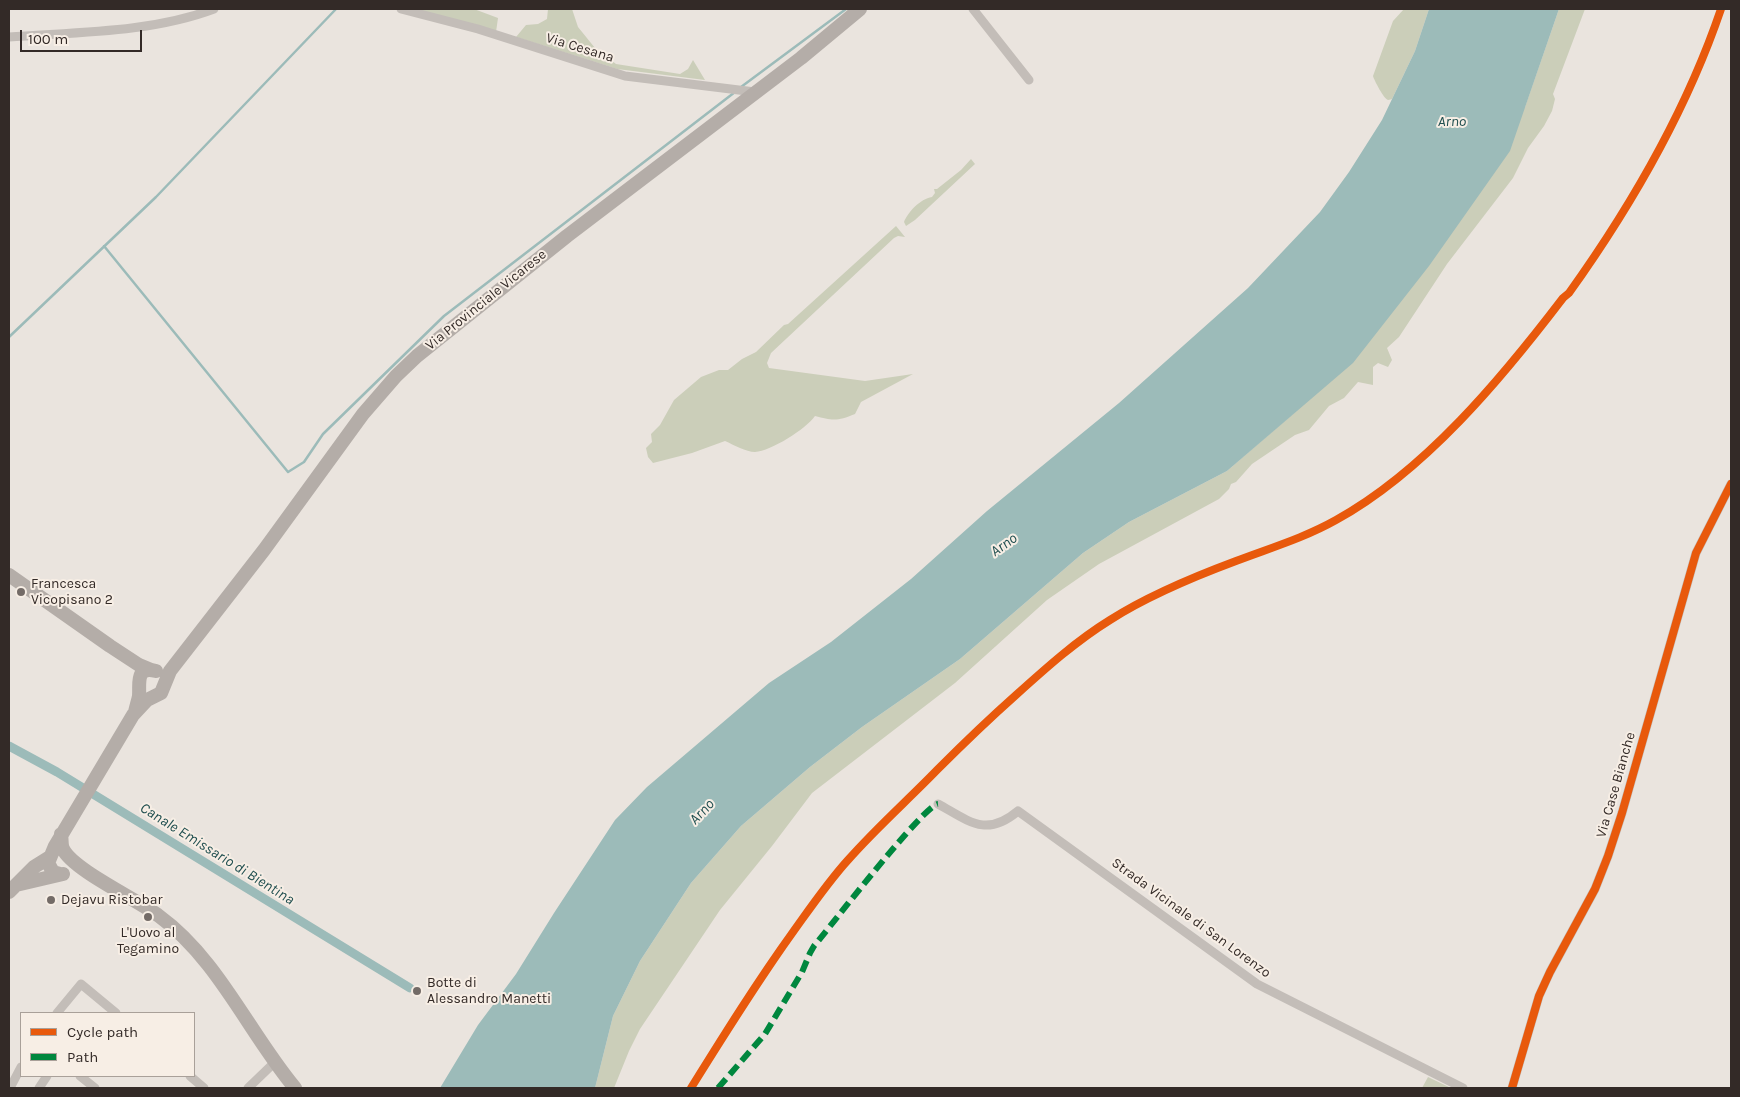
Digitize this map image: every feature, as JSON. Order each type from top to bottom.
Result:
[{"type":"main road","name":"Via Provinciale Vicarese","points":[[133,715],[145,702],[161,693],[170,672],[264,550],[344,439],[396,376],[431,344],[749,91],[801,58],[860,9]]},
{"type":"main road","points":[[9,574],[110,646],[139,665],[154,670],[163,677],[165,684]]},
{"type":"main road","points":[[110,646],[125,660],[144,694],[153,696]]},
{"type":"main road","name":"Via Provinciale Vicarese","points":[[63,874],[71,866],[71,860],[59,855],[63,831],[133,715],[138,701],[139,684],[143,673],[170,667],[180,659]]},
{"type":"main road","points":[[59,855],[48,863],[51,870],[63,874]]},
{"type":"main road","points":[[59,855],[141,903],[165,920],[188,942],[219,981],[274,1063],[295,1088]]},
{"type":"main road","points":[[12,888],[34,867],[59,855]]},
{"type":"main road","points":[[12,888],[63,874],[77,874],[98,879]]},
{"type":"street","points":[[9,37],[148,26],[178,20],[214,9]]},
{"type":"street","name":"Via Cesana","points":[[401,9],[478,29],[625,76],[749,91]]},
{"type":"street","points":[[973,9],[1029,80]]},
{"type":"street","name":"Via Case Bianche","points":[[1512,1088],[1534,1010],[1542,990],[1595,889],[1608,856],[1696,552],[1731,484]]},
{"type":"street","name":"Strada Vicinale di San Lorenzo","points":[[938,804],[970,822],[984,825],[1002,822],[1018,811],[1257,984],[1462,1088]]},
{"type":"street","points":[[57,1012],[81,984],[115,1012]]},
{"type":"street","points":[[248,1088],[274,1063]]},
{"type":"street","points":[[10,1088],[20,1069]]},
{"type":"street","points":[[39,1088],[46,1077]]},
{"type":"street","points":[[81,1077],[95,1088]]},
{"type":"street","points":[[191,1077],[204,1088]]},
{"type":"green space","points":[[414,9],[474,9],[498,18],[496,32]]},
{"type":"green space","points":[[548,9],[572,9],[578,27],[595,48],[616,64],[680,74],[688,69],[693,60],[705,80],[617,69],[516,37],[526,25],[538,24],[547,19]]},
{"type":"green space","points":[[1404,9],[1429,9],[1415,51],[1392,99],[1388,100],[1373,76],[1393,21]]},
{"type":"green space","points":[[1559,9],[1585,9],[1553,94],[1555,99],[1552,111],[1528,148],[1513,178],[1447,264],[1399,337],[1387,348],[1392,360],[1388,367],[1378,363],[1373,367],[1373,385],[1358,382],[1344,398],[1329,406],[1309,430],[1295,435],[1252,464],[1236,482],[1231,484],[1229,489],[1219,499],[1099,564],[1047,600],[955,683],[812,793],[720,910],[640,1029],[614,1088],[595,1088],[613,1016],[640,961],[691,883],[741,826],[810,767],[862,727],[960,659],[1083,553],[1129,522],[1227,471],[1296,411],[1525,107]]},
{"type":"green space","points":[[971,159],[975,164],[915,220],[906,226],[904,222],[915,206],[923,200],[932,197],[935,193],[934,189],[937,189],[961,170]]},
{"type":"green space","points":[[896,226],[905,237],[898,236],[894,238],[771,353],[767,363],[769,368],[865,381],[913,374],[861,402],[855,414],[835,420],[815,416],[804,427],[788,438],[762,451],[748,451],[725,441],[692,453],[653,463],[648,457],[646,448],[652,442],[651,434],[660,425],[674,400],[701,377],[719,370],[728,370],[742,359],[756,352]]},
{"type":"green space","points":[[1428,1077],[1451,1088],[1422,1088]]},
{"type":"water","name":"Arno","points":[[1429,9],[1559,9],[1510,151],[1429,266],[1353,363],[1227,471],[1129,522],[1083,553],[960,659],[862,727],[810,767],[741,826],[691,883],[640,961],[613,1016],[595,1088],[440,1088],[478,1025],[516,974],[615,820],[647,787],[769,683],[831,642],[911,579],[987,511],[1119,403],[1248,288],[1320,212],[1349,172],[1382,120],[1415,51]]},
{"type":"waterway","points":[[9,337],[156,197],[336,9]]},
{"type":"waterway","points":[[741,87],[846,9]]},
{"type":"waterway","points":[[104,246],[288,472],[304,462],[323,434],[444,316],[735,92]]},
{"type":"waterway","name":"Canale Emissario di Bientina","points":[[9,746],[57,772],[410,988]]},
{"type":"marked path","points":[[718,1088],[765,1034],[802,972],[814,946],[897,844],[929,810],[938,804]]},
{"type":"cycle path","points":[[691,1088],[767,970],[813,904],[841,868],[966,741],[1050,665],[1097,628],[1156,595],[1204,573],[1299,537],[1336,520],[1369,500],[1400,476],[1460,421],[1514,360],[1569,293],[1636,192],[1674,121],[1707,47],[1721,9]]},
{"type":"cycle path","points":[[1512,1088],[1539,996],[1595,889],[1608,856],[1696,553],[1731,484]]},
{"type":"place","name":"Francesca Vicopisano 2","points":[[21,592]]},
{"type":"place","name":"Dejavu Ristobar","points":[[51,900]]},
{"type":"place","name":"L'Uovo al Tegamino","points":[[148,917]]},
{"type":"place","name":"Botte di Alessandro Manetti","points":[[417,991]]}]
